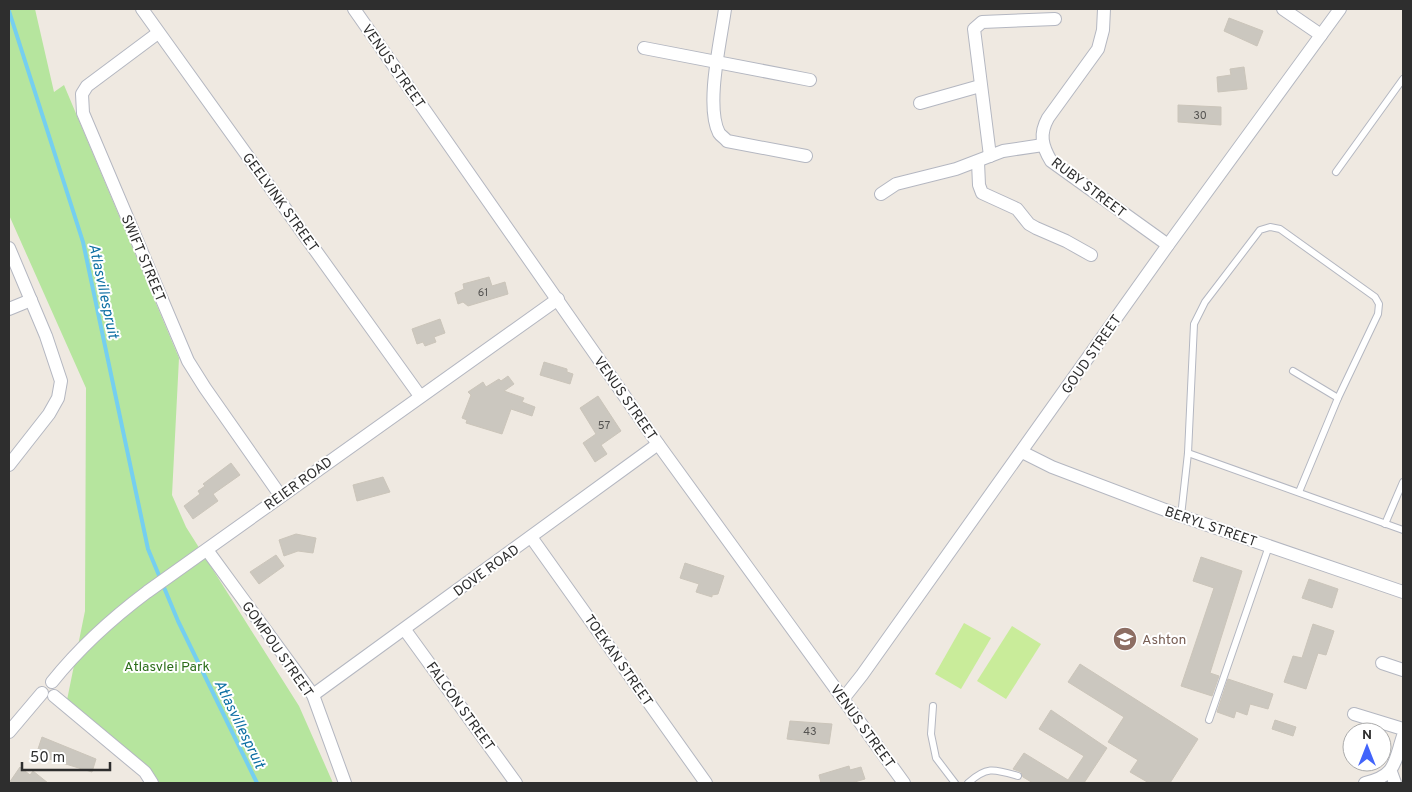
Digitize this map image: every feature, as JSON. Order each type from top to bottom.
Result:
[{"type":"street","name":"GEELVINK STREET","points":[[142,9],[420,396]]},
{"type":"street","name":"VENUS STREET","points":[[354,9],[658,444],[904,783]]},
{"type":"street","points":[[725,9],[713,91],[719,134],[728,141],[806,156]]},
{"type":"street","name":"RUBY STREET","points":[[1104,9],[1104,30],[1098,49],[1048,118],[1044,126],[1043,145],[1051,161],[1168,245]]},
{"type":"street","points":[[1283,9],[1321,35]]},
{"type":"street","name":"GOUD STREET","points":[[843,699],[1022,452],[1168,245],[1340,9]]},
{"type":"street","points":[[990,156],[974,29],[982,22],[1055,19]]},
{"type":"street","name":"SWIFT STREET","points":[[158,33],[87,86],[82,94],[84,113],[188,361],[280,495]]},
{"type":"street","points":[[644,48],[810,80]]},
{"type":"street","points":[[920,103],[980,86]]},
{"type":"street","points":[[881,194],[887,187],[978,162],[1003,151],[1043,145]]},
{"type":"street","points":[[978,162],[979,185],[982,193],[1017,209],[1029,224],[1036,228],[1066,241],[1091,255]]},
{"type":"street","points":[[9,248],[62,381],[58,398],[49,414],[9,465]]},
{"type":"street","name":"REIER ROAD","points":[[48,694],[57,689],[52,682],[75,654],[106,623],[280,495],[558,299]]},
{"type":"street","points":[[9,309],[31,300]]},
{"type":"street","name":"DOVE ROAD","points":[[313,696],[658,444]]},
{"type":"street","name":"BERYL STREET","points":[[1022,452],[1052,467],[1181,516],[1403,592]]},
{"type":"street","name":"TOEKAN STREET","points":[[531,537],[706,783]]},
{"type":"street","name":"GOMPOU STREET","points":[[206,550],[313,696],[345,783]]},
{"type":"street","name":"FALCON STREET","points":[[405,630],[516,783]]},
{"type":"street","points":[[1382,663],[1403,670]]},
{"type":"street","points":[[9,732],[48,694],[145,772],[152,783]]},
{"type":"street","points":[[1354,714],[1403,729]]},
{"type":"street","points":[[1365,783],[1393,777],[1403,736]]},
{"type":"lane","points":[[1336,172],[1403,79]]},
{"type":"lane","points":[[1181,516],[1188,453],[1194,324],[1205,302],[1260,230],[1270,226],[1280,230],[1375,296],[1379,304],[1378,314],[1338,398],[1299,492]]},
{"type":"lane","points":[[1293,371],[1338,398]]},
{"type":"lane","points":[[1188,453],[1403,530]]},
{"type":"lane","points":[[1385,524],[1403,482]]},
{"type":"lane","points":[[1209,720],[1269,546]]},
{"type":"lane","points":[[932,706],[931,734],[936,758],[955,783]]},
{"type":"lane","points":[[968,783],[978,775],[992,769],[1018,776]]},
{"type":"green space","name":"Atlasvlei Park","points":[[9,9],[35,9],[54,92],[64,85],[179,358],[172,495],[186,527],[299,706],[333,783],[160,783],[153,773],[67,700],[85,611],[86,388],[9,215]]},
{"type":"green space","points":[[964,623],[991,638],[961,689],[935,674]]},
{"type":"green space","points":[[1012,626],[1041,644],[1006,699],[977,681]]},
{"type":"building","points":[[1229,18],[1263,31],[1257,46],[1224,31]]},
{"type":"building","points":[[1244,67],[1247,89],[1218,92],[1217,77],[1231,75],[1230,69]]},
{"type":"building","points":[[1178,105],[1221,107],[1221,125],[1178,122]]},
{"type":"building","points":[[489,277],[492,286],[505,282],[508,294],[468,306],[463,302],[458,304],[455,293],[464,289],[463,284]]},
{"type":"building","points":[[440,319],[445,333],[434,337],[436,342],[425,346],[423,342],[417,344],[412,329]]},
{"type":"building","points":[[544,362],[567,369],[567,372],[573,374],[570,384],[540,375]]},
{"type":"building","points":[[508,376],[514,384],[504,391],[524,398],[522,402],[535,407],[532,416],[511,409],[502,434],[466,423],[467,420],[462,418],[471,395],[468,392],[483,382],[486,387]]},
{"type":"building","points":[[598,396],[621,431],[601,445],[607,454],[595,462],[583,443],[596,434],[580,408]]},
{"type":"building","points":[[231,463],[240,475],[213,494],[218,501],[193,519],[184,506],[200,494],[198,491],[205,486],[203,484]]},
{"type":"building","points":[[383,477],[390,492],[357,501],[353,485]]},
{"type":"building","points":[[296,534],[316,538],[313,553],[298,551],[284,556],[279,540]]},
{"type":"building","points":[[276,555],[284,566],[259,584],[250,572]]},
{"type":"building","points":[[1201,557],[1242,571],[1210,673],[1219,676],[1212,696],[1181,686],[1214,588],[1193,581]]},
{"type":"building","points":[[685,563],[724,576],[718,594],[712,595],[712,597],[696,592],[699,584],[680,578]]},
{"type":"building","points":[[1309,579],[1338,589],[1332,608],[1302,598]]},
{"type":"building","points":[[1313,624],[1334,631],[1326,655],[1318,653],[1306,689],[1284,682],[1293,656],[1302,658]]},
{"type":"building","points":[[1080,664],[1198,739],[1170,783],[1149,783],[1130,772],[1138,760],[1108,742],[1124,717],[1068,682]]},
{"type":"building","points":[[1228,679],[1273,694],[1268,709],[1250,704],[1247,715],[1236,711],[1234,718],[1217,712]]},
{"type":"building","points":[[1051,710],[1107,748],[1084,783],[1033,783],[1023,777],[1021,772],[1013,769],[1024,753],[1068,780],[1084,756],[1039,729]]},
{"type":"building","points":[[1275,720],[1296,727],[1293,736],[1272,729]]},
{"type":"building","points":[[790,721],[832,724],[829,744],[787,739]]},
{"type":"building","points":[[42,737],[96,759],[92,772],[36,755]]},
{"type":"building","points":[[849,766],[850,770],[861,767],[865,779],[851,783],[821,783],[819,775]]},
{"type":"building","points":[[20,767],[30,775],[33,771],[48,783],[9,783]]},
{"type":"waterway","name":"Atlasvillespruit","points":[[9,11],[83,242],[148,549],[178,621],[257,783]]},
{"type":"place","name":"Ashton","points":[[1125,639]]}]
